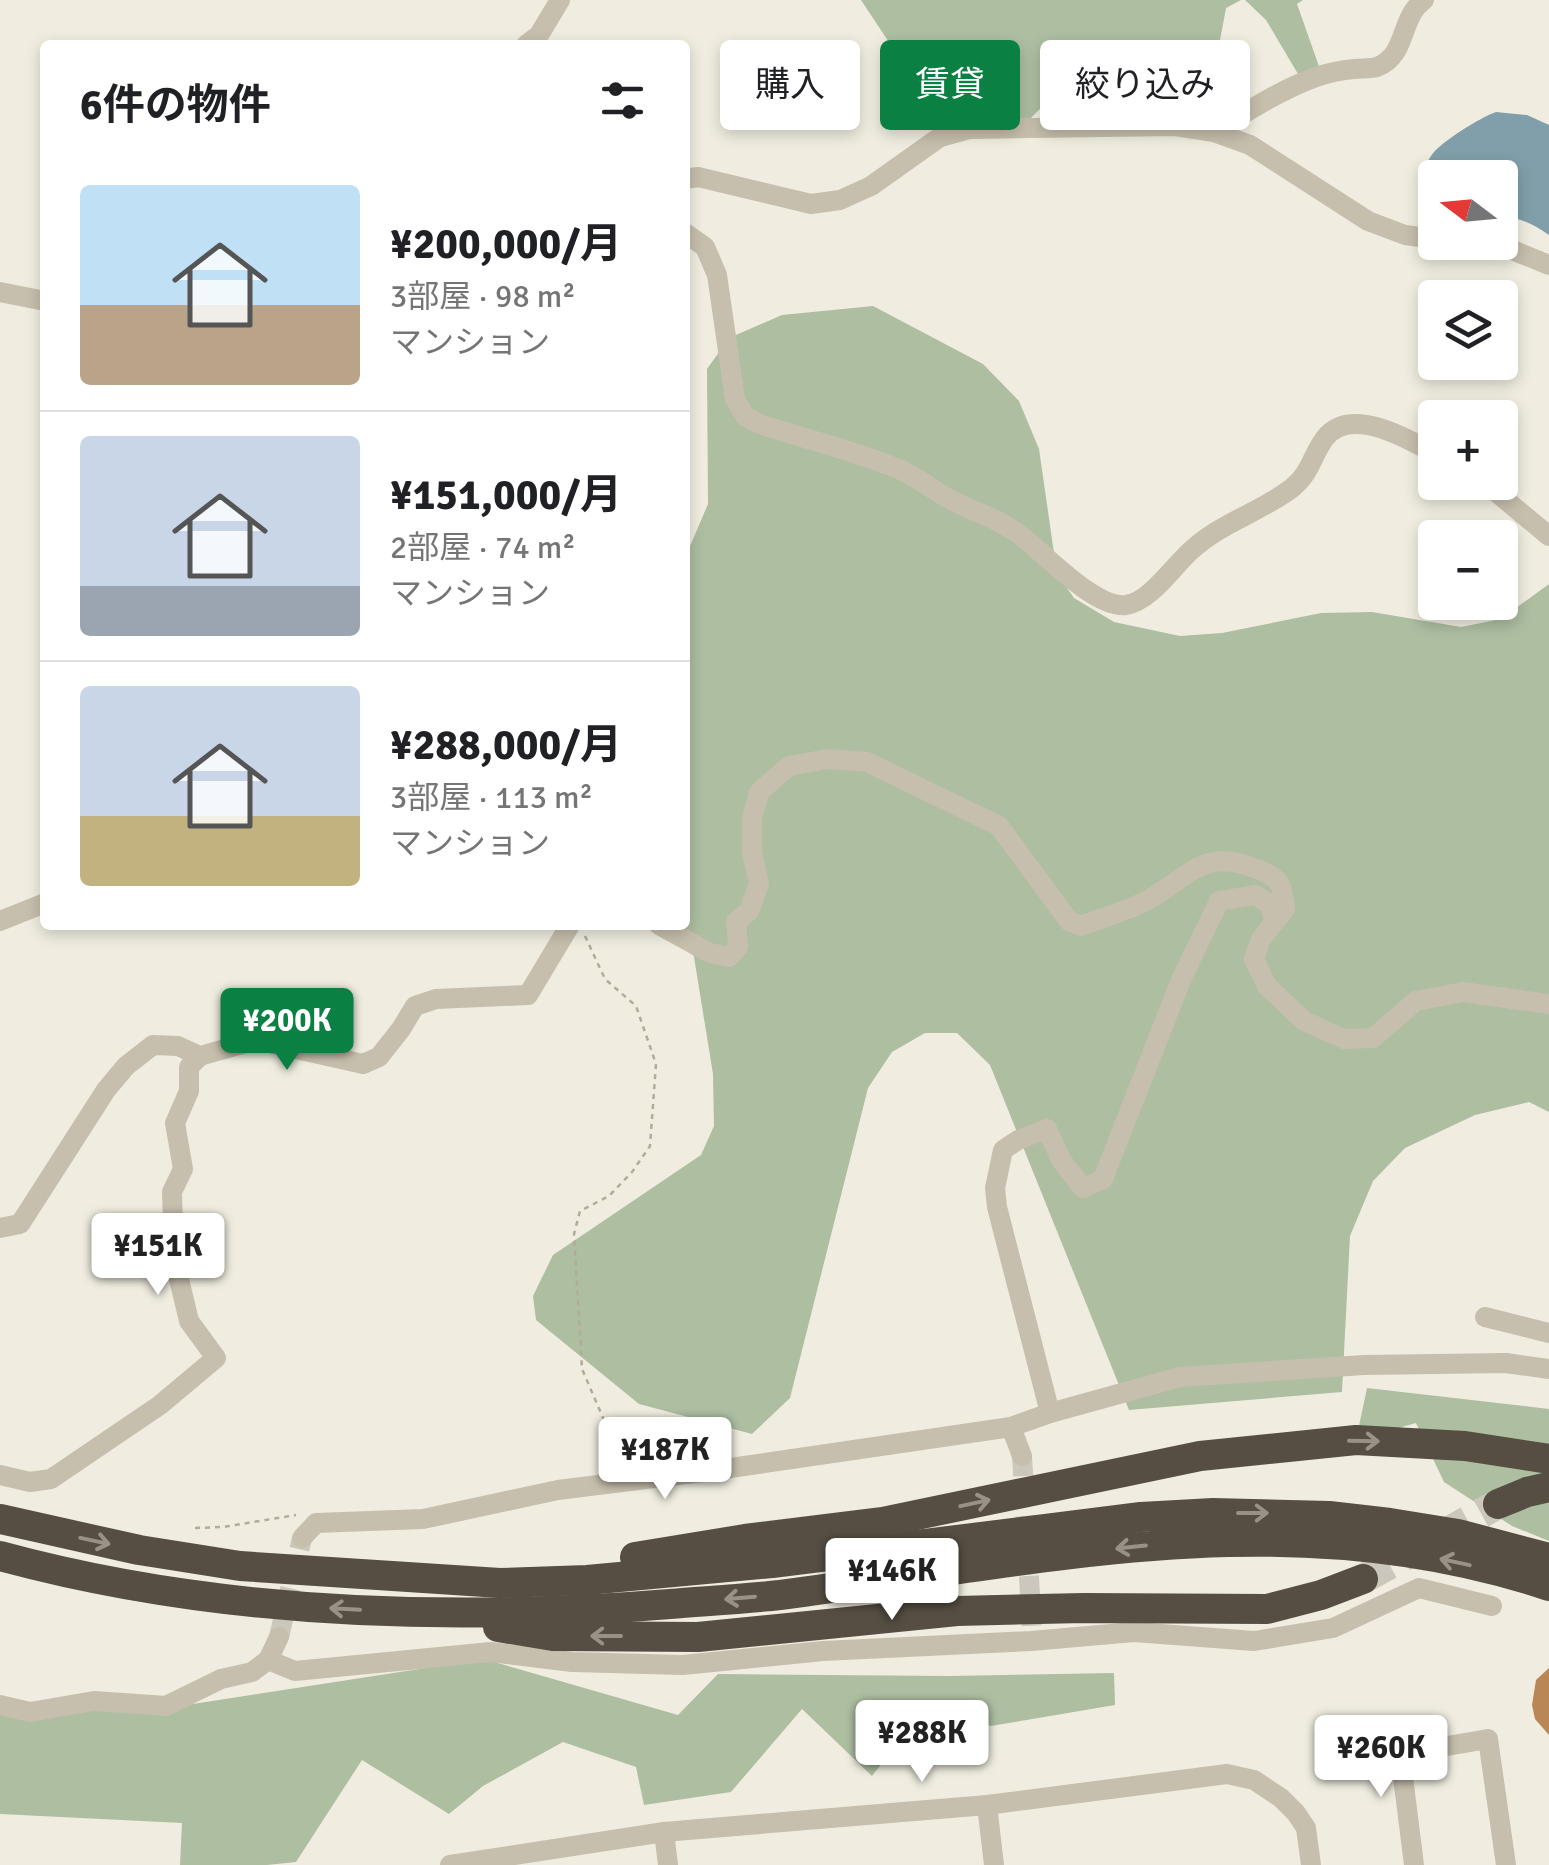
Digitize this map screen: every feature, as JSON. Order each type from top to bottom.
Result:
[{"type":"highway","points":[[358,1575],[618,1560],[745,1538],[883,1522],[1200,1456],[1356,1440],[1465,1446],[1549,1459]]},
{"type":"highway","points":[[1498,1504],[1549,1487]]},
{"type":"highway","points":[[0,1519],[156,1553],[240,1566],[500,1583],[587,1580],[772,1563],[1141,1517],[1213,1513],[1329,1516],[1390,1523],[1458,1534],[1549,1558]]},
{"type":"highway","points":[[0,1556],[134,1586],[212,1597],[408,1613],[588,1610],[777,1595],[958,1568],[1211,1542],[1268,1541],[1385,1550],[1452,1561],[1549,1586]]},
{"type":"highway","points":[[408,1613],[553,1636],[698,1637],[956,1611],[1267,1609],[1321,1595],[1362,1578]]},
{"type":"street","points":[[532,40],[560,0]]},
{"type":"street","points":[[1214,132],[1252,108],[1316,77],[1377,67],[1398,52],[1409,16],[1424,0]]},
{"type":"street","points":[[690,179],[698,177],[810,204],[840,200],[871,186],[940,137],[970,128],[1175,126],[1214,132],[1250,146],[1368,221],[1418,236]]},
{"type":"street","points":[[690,236],[705,247],[717,275],[732,381],[745,416],[904,471],[1017,532],[1086,591],[1108,602],[1126,605],[1148,594],[1195,546],[1293,487],[1309,470],[1326,437],[1338,428],[1361,422],[1418,444]]},
{"type":"street","points":[[1518,252],[1549,265]]},
{"type":"street","points":[[0,292],[40,301]]},
{"type":"street","points":[[1506,500],[1549,536]]},
{"type":"street","points":[[668,930],[710,953],[728,956],[738,947],[736,922],[749,910],[760,884],[752,852],[752,818],[759,792],[790,766],[828,759],[867,762],[999,826],[1070,921],[1081,926],[1146,901],[1217,859],[1253,867],[1275,877],[1282,886],[1284,909],[1261,938],[1254,959],[1267,986],[1304,1020],[1344,1039],[1373,1038],[1416,1001],[1464,992],[1549,1004]]},
{"type":"street","points":[[1050,1413],[997,1208],[995,1188],[1003,1150],[1048,1129],[1061,1160],[1084,1188],[1103,1178],[1181,980],[1219,900],[1255,895],[1271,905],[1274,922]]},
{"type":"street","points":[[0,921],[40,905]]},
{"type":"street","points":[[0,1475],[30,1482],[51,1479],[160,1405],[216,1358],[189,1321],[174,1258],[172,1192],[183,1169],[175,1123],[189,1091],[189,1067],[200,1056],[256,1040],[362,1064],[379,1057],[415,1006],[436,999],[528,995],[574,930]]},
{"type":"street","points":[[0,1228],[20,1224],[106,1090],[126,1066],[154,1045],[178,1046],[200,1056]]},
{"type":"street","points":[[1485,1317],[1549,1332]]},
{"type":"street","points":[[309,1530],[423,1519],[558,1490],[1011,1427],[1180,1376],[1364,1365],[1506,1363],[1549,1368]]},
{"type":"street","points":[[1011,1427],[1022,1456]]},
{"type":"street","points":[[268,1660],[295,1671],[491,1652],[572,1662],[683,1665],[1032,1635],[1134,1632],[1254,1641],[1333,1628],[1419,1588],[1492,1606]]},
{"type":"street","points":[[0,1705],[30,1712],[94,1700],[166,1706],[221,1678],[252,1672],[268,1660],[279,1638]]},
{"type":"street","points":[[1397,1729],[1414,1865]]},
{"type":"street","points":[[1400,1754],[1488,1738],[1506,1865]]},
{"type":"street","points":[[450,1865],[557,1856],[664,1832],[987,1805],[1227,1774],[1254,1780],[1296,1812],[1306,1828],[1311,1865]]},
{"type":"street","points":[[987,1805],[994,1865]]},
{"type":"street","points":[[664,1832],[668,1865]]},
{"type":"path","points":[[578,930],[604,978],[636,1006],[656,1064],[650,1146],[609,1196],[580,1211],[574,1234],[582,1370],[610,1434],[624,1482]]},
{"type":"path","points":[[195,1528],[294,1514],[309,1530]]},
{"type":"green space","points":[[861,0],[1241,0],[1226,8],[1220,40],[1040,40],[1040,109],[1031,118],[1020,118],[1020,40],[887,40]]},
{"type":"green space","points":[[1245,0],[1303,0],[1297,4],[1321,72],[1301,79],[1266,20]]},
{"type":"green space","points":[[873,306],[983,364],[1019,401],[1039,449],[1057,574],[1074,598],[1114,622],[1180,636],[1222,633],[1321,613],[1372,612],[1461,627],[1518,620],[1518,607],[1549,584],[1549,1112],[1529,1102],[1475,1115],[1405,1148],[1373,1181],[1350,1236],[1342,1392],[1129,1410],[990,1065],[957,1033],[925,1033],[892,1052],[868,1088],[790,1398],[752,1434],[639,1404],[536,1320],[533,1296],[553,1255],[701,1155],[714,1126],[713,1074],[694,957],[681,930],[690,930],[690,546],[708,504],[707,369],[729,338],[782,315]]},
{"type":"green space","points":[[1367,1388],[1549,1409],[1549,1541],[1512,1526],[1444,1482],[1416,1423],[1356,1440]]},
{"type":"green space","points":[[484,1659],[678,1715],[718,1674],[1114,1673],[1115,1705],[991,1726],[930,1702],[872,1776],[802,1709],[731,1792],[644,1805],[636,1767],[563,1742],[483,1786],[449,1814],[362,1760],[296,1862],[267,1865],[180,1865],[182,1823],[0,1814],[0,1706],[167,1708]]},
{"type":"water","points":[[1496,112],[1527,115],[1549,125],[1549,235],[1518,219],[1518,160],[1429,160],[1442,144]]},
{"type":"building","points":[[1549,1668],[1549,1735],[1535,1719],[1532,1705],[1536,1680]]},
{"type":"tunnel","points":[[1022,1456],[1032,1629]]},
{"type":"tunnel","points":[[1363,1579],[1498,1504]]},
{"type":"tunnel","points":[[279,1637],[302,1538]]}]
